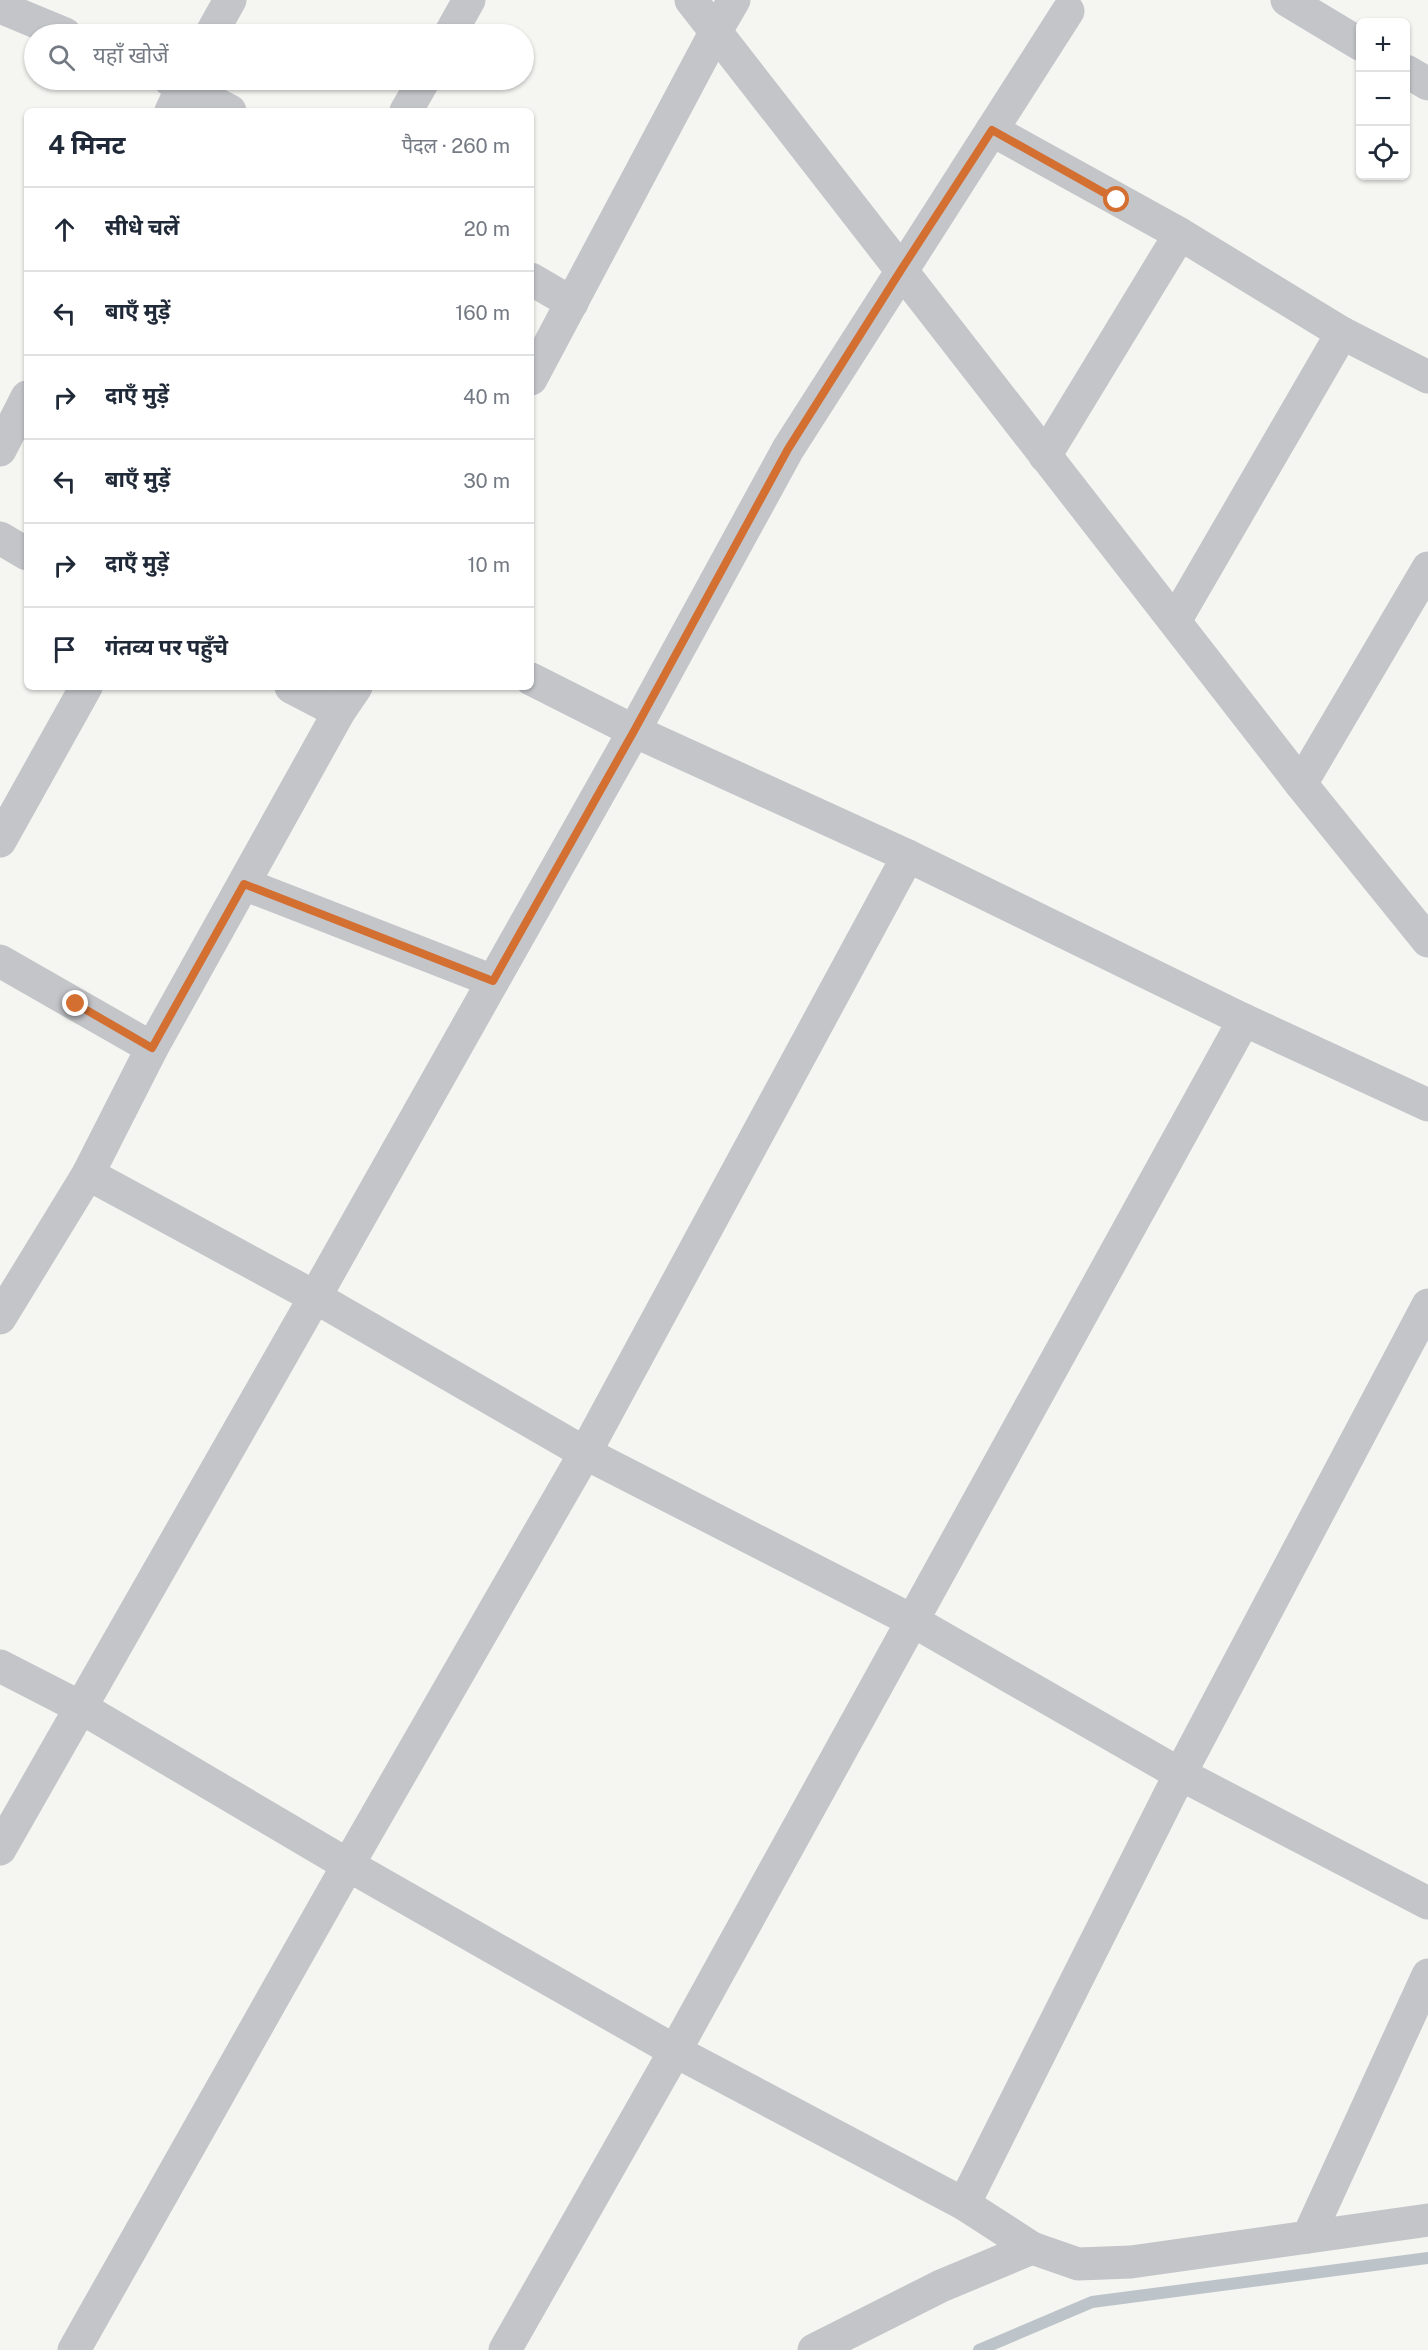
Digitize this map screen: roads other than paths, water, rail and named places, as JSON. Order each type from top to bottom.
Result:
[{"type":"street","points":[[217,24],[230,0]]},
{"type":"street","points":[[456,24],[469,0]]},
{"type":"street","points":[[691,0],[1300,784],[1426,934]]},
{"type":"street","points":[[534,373],[734,0]]},
{"type":"street","points":[[1287,0],[1356,42]]},
{"type":"street","points":[[0,7],[41,24]]},
{"type":"street","points":[[0,1849],[634,731],[788,449],[1068,11]]},
{"type":"street","points":[[1408,72],[1428,84]]},
{"type":"street","points":[[180,90],[223,108]]},
{"type":"street","points":[[408,108],[418,90]]},
{"type":"street","points":[[992,130],[1180,234],[1342,333],[1428,377]]},
{"type":"street","points":[[1045,456],[1180,234]]},
{"type":"street","points":[[534,281],[572,303]]},
{"type":"street","points":[[1175,621],[1342,333]]},
{"type":"street","points":[[0,450],[24,403]]},
{"type":"street","points":[[0,538],[24,552]]},
{"type":"street","points":[[1300,784],[1428,568]]},
{"type":"street","points":[[534,681],[634,731],[908,856],[1244,1020],[1428,1105]]},
{"type":"street","points":[[0,841],[10,799],[84,690]]},
{"type":"street","points":[[0,1318],[88,1174],[152,1048],[348,699],[305,690]]},
{"type":"street","points":[[79,2348],[348,1865],[585,1453],[908,856]]},
{"type":"street","points":[[244,884],[493,981]]},
{"type":"street","points":[[0,961],[152,1048]]},
{"type":"street","points":[[505,2350],[675,2051],[1244,1020]]},
{"type":"street","points":[[88,1174],[315,1297],[585,1453],[913,1620],[1180,1774],[1428,1903]]},
{"type":"street","points":[[964,2204],[1180,1774],[1428,1305]]},
{"type":"street","points":[[0,1666],[80,1707],[348,1865],[675,2051],[964,2204],[1032,2248],[1078,2264],[1131,2262],[1428,2220]]},
{"type":"street","points":[[1308,2236],[1428,1975]]},
{"type":"street","points":[[814,2350],[941,2286],[1032,2248]]},
{"type":"waterway","points":[[979,2350],[1092,2302],[1428,2258]]}]
